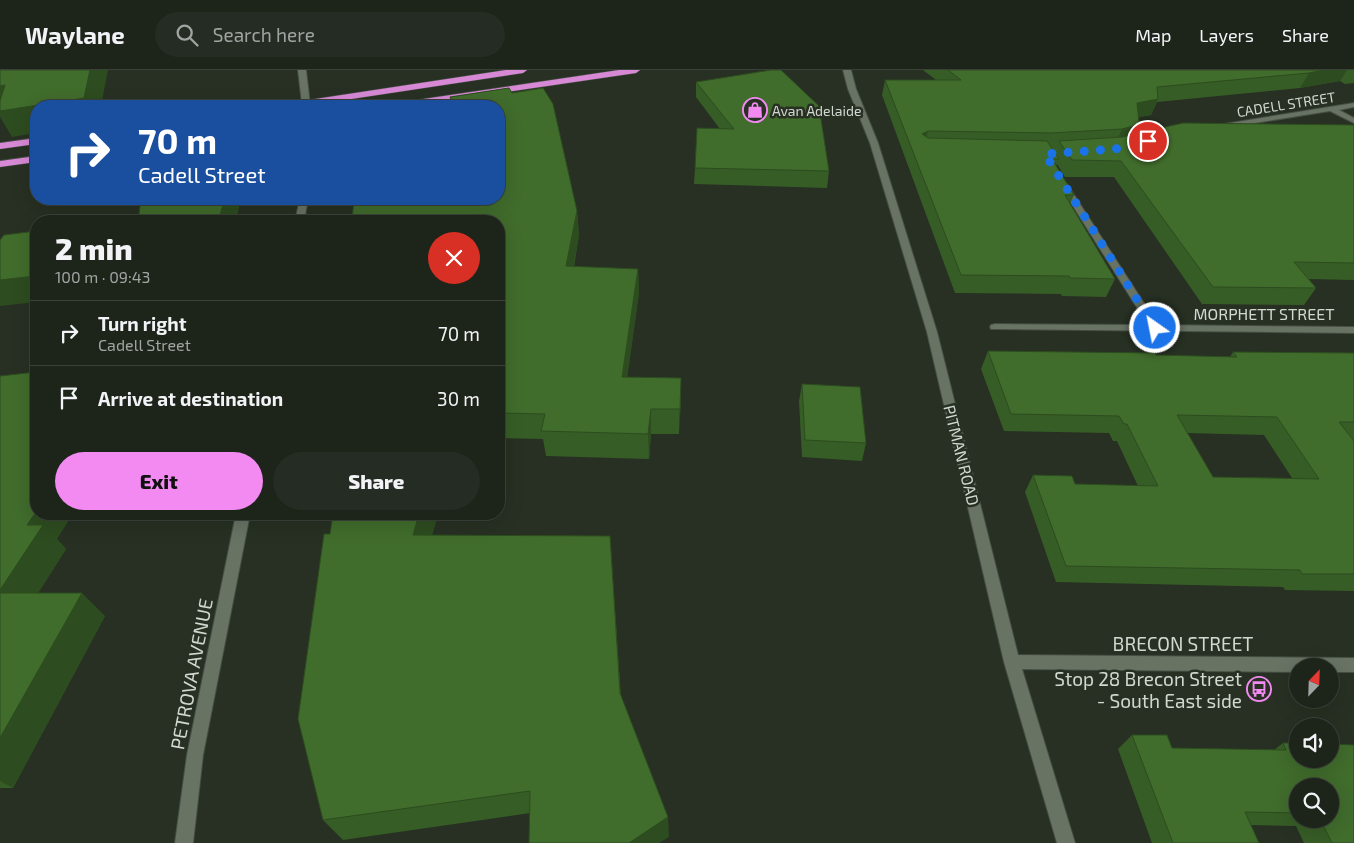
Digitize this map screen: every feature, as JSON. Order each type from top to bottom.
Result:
[{"type":"highway","points":[[339,100],[523,70]]},
{"type":"highway","points":[[436,100],[636,70]]},
{"type":"highway","points":[[0,146],[30,142]]},
{"type":"highway","points":[[0,165],[30,160]]},
{"type":"street","points":[[302,70],[307,100]]},
{"type":"street","name":"PITMAN ROAD","points":[[847,70],[852,89],[874,143],[932,332],[1012,662],[1066,843]]},
{"type":"street","name":"CADELL STREET","points":[[1220,127],[1354,105]]},
{"type":"street","points":[[1329,108],[1354,121]]},
{"type":"street","points":[[1055,171],[1155,328]]},
{"type":"street","name":"MORPHETT STREET","points":[[995,327],[1354,330]]},
{"type":"street","name":"PETROVA AVENUE","points":[[184,843],[195,755],[242,520]]},
{"type":"street","name":"BRECON STREET","points":[[1012,662],[1354,664]]},
{"type":"building","points":[[0,70],[90,70],[84,98],[71,100],[30,100],[30,106],[0,111],[0,101],[5,85],[0,86]]},
{"type":"building","points":[[781,70],[819,106],[829,171],[695,168],[697,128],[734,129],[696,82]]},
{"type":"building","points":[[948,70],[1324,70],[1157,87],[1158,99],[1137,103],[1139,122],[1150,122],[1122,129],[1051,133],[928,131],[922,134],[928,138],[1047,141],[1059,159],[1052,159],[1074,195],[1065,195],[1115,279],[1070,278],[1069,276],[961,275],[885,80],[961,80]]},
{"type":"building","points":[[509,88],[512,93],[543,88],[553,104],[577,211],[566,266],[638,269],[622,377],[681,378],[680,409],[651,409],[648,434],[541,431],[545,414],[505,413],[505,215],[353,215],[353,205],[505,205],[505,100],[451,100],[450,97]]},
{"type":"building","points":[[1183,123],[1354,125],[1354,263],[1294,262],[1316,288],[1213,287],[1121,161],[1072,160],[1059,141],[1122,137]]},
{"type":"building","points":[[140,205],[223,205],[220,215],[139,215]]},
{"type":"building","points":[[30,232],[30,277],[0,280],[0,240],[4,235]]},
{"type":"building","points":[[988,351],[1154,353],[1156,355],[1237,357],[1233,352],[1354,353],[1354,422],[1339,422],[1354,441],[1354,574],[1302,574],[1300,570],[1066,566],[1033,475],[1072,476],[1075,484],[1158,486],[1127,424],[1124,424],[1119,416],[1011,414]],"holes":[[[1177,415],[1277,417],[1319,479],[1213,477]]]},
{"type":"building","points":[[30,373],[30,520],[27,525],[43,525],[0,590],[0,376]]},
{"type":"building","points":[[802,384],[860,387],[866,443],[805,440]]},
{"type":"building","points":[[332,520],[417,520],[413,535],[610,536],[620,693],[668,817],[629,843],[529,843],[530,791],[323,820],[298,719],[324,534],[330,534]]},
{"type":"building","points":[[0,593],[82,593],[0,738]]},
{"type":"building","points":[[1132,735],[1167,735],[1172,748],[1286,750],[1283,743],[1289,743],[1289,768],[1339,768],[1339,744],[1354,745],[1354,843],[1332,843],[1324,828],[1339,828],[1339,778],[1289,778],[1289,813],[1245,812],[1259,843],[1173,843]]},
{"type":"place","name":"Avan Adelaide","points":[[755,110]]},
{"type":"place","name":"Stop 28 Brecon Street - South East side","points":[[1259,689]]},
{"type":"route","points":[[1148,141],[1115,149],[1045,154],[1155,328]]}]
